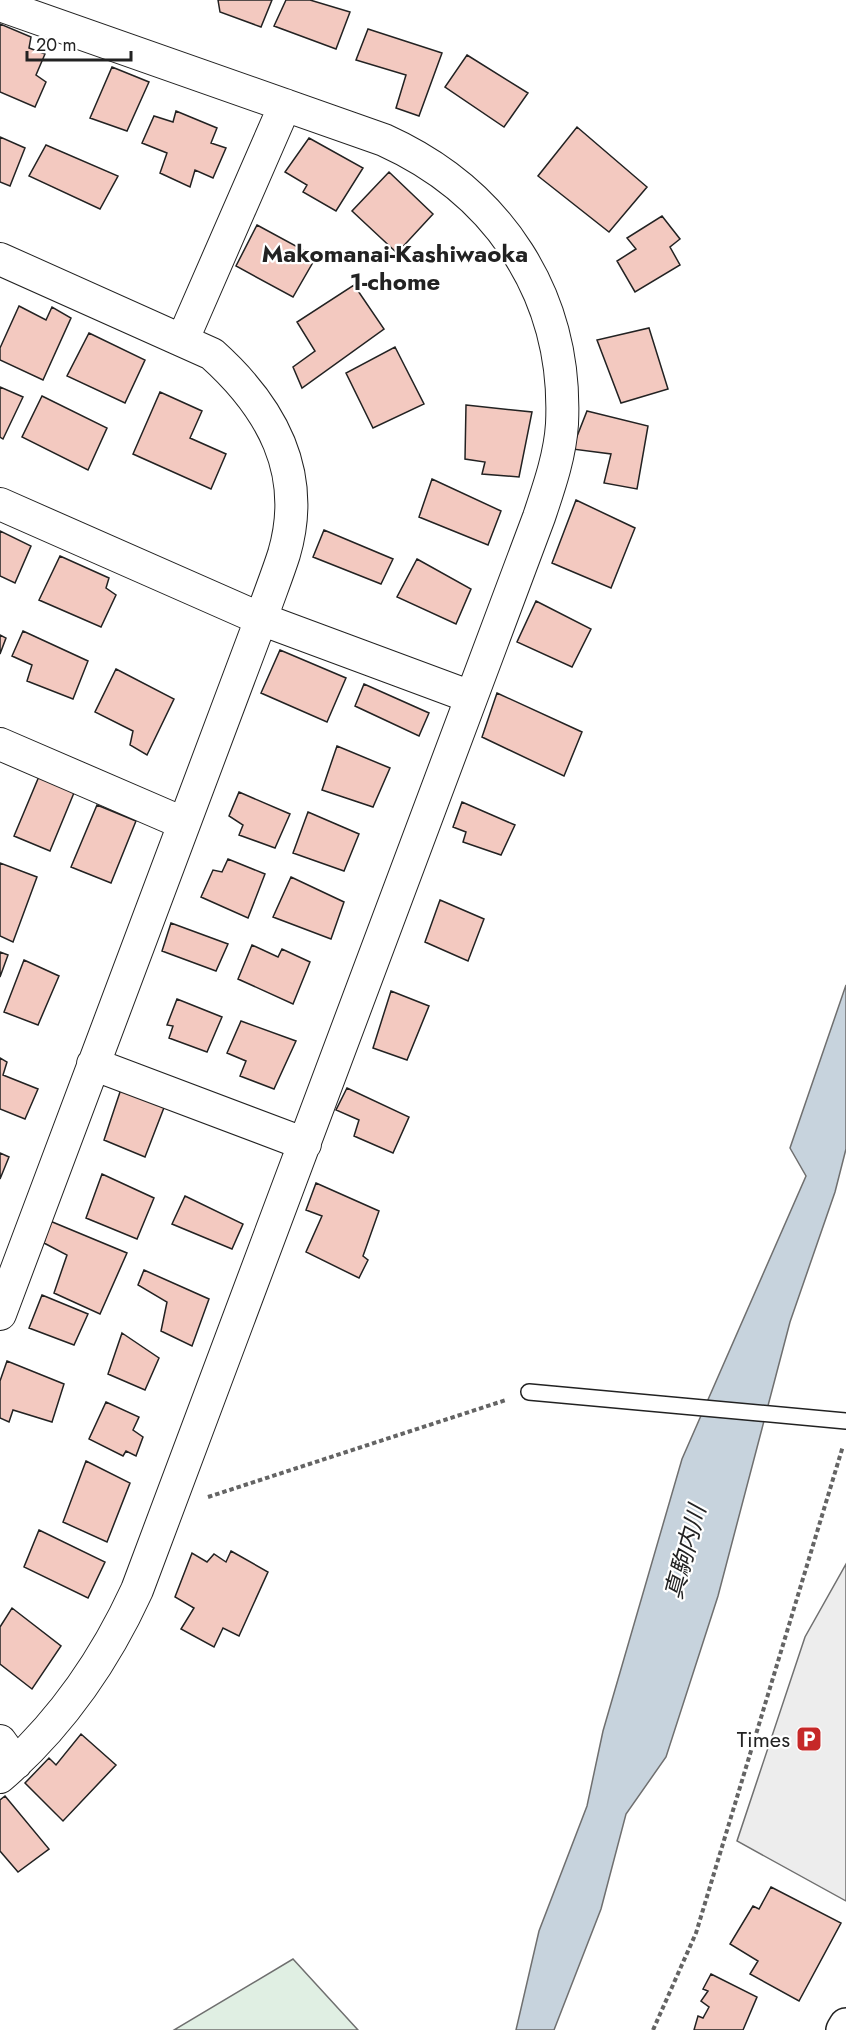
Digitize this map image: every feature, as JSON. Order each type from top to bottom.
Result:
[{"type":"highway","points":[[843,2030],[846,2025]]},
{"type":"street","points":[[0,5],[384,140],[414,153],[471,195],[512,243],[542,297],[551,326],[562,392],[562,426],[557,456],[543,506],[137,1590],[105,1653],[67,1707],[5,1760]]},
{"type":"street","points":[[183,339],[285,105]]},
{"type":"street","points":[[0,259],[183,339],[212,354],[239,378],[260,404],[275,432],[285,458],[290,492],[290,523],[284,553],[261,619],[0,1314]]},
{"type":"street","points":[[0,504],[261,619],[471,697]]},
{"type":"street","points":[[2,750],[183,823]]},
{"type":"street","points":[[93,1064],[305,1143]]},
{"type":"lane","points":[[529,1392],[846,1422]]},
{"type":"path","points":[[167,1511],[529,1392]]},
{"type":"path","points":[[653,2030],[696,1933],[846,1437]]},
{"type":"green space","points":[[293,1959],[358,2030],[174,2030]]},
{"type":"shaded area","name":"Times","points":[[846,1564],[846,1901],[737,1841],[805,1637]]},
{"type":"water","name":"真駒内川","points":[[846,985],[846,1149],[835,1192],[790,1322],[718,1596],[666,1757],[626,1814],[601,1909],[554,2030],[516,2030],[539,1931],[587,1806],[603,1731],[682,1459],[806,1176],[790,1148]]},
{"type":"building","points":[[218,0],[272,0],[261,27],[220,12]]},
{"type":"building","points":[[286,0],[310,0],[350,12],[336,49],[274,26]]},
{"type":"building","points":[[0,24],[31,37],[29,48],[45,54],[36,75],[46,82],[35,107],[0,92]]},
{"type":"building","points":[[368,29],[442,53],[419,116],[396,108],[406,75],[356,60]]},
{"type":"building","points":[[467,55],[528,93],[504,127],[445,87]]},
{"type":"building","points":[[112,67],[149,82],[127,131],[90,118]]},
{"type":"building","points":[[176,111],[217,128],[211,143],[226,148],[213,178],[195,170],[190,187],[160,173],[167,153],[142,143],[154,116],[173,122]]},
{"type":"building","points":[[577,127],[647,187],[609,232],[538,176]]},
{"type":"building","points":[[0,137],[25,148],[10,186],[0,182]]},
{"type":"building","points":[[309,138],[363,168],[336,211],[303,192],[307,185],[285,172]]},
{"type":"building","points":[[46,145],[118,176],[100,209],[29,176]]},
{"type":"building","points":[[389,172],[433,214],[397,253],[352,211]]},
{"type":"building","points":[[662,216],[680,239],[670,247],[680,265],[635,292],[617,261],[636,249],[627,238]]},
{"type":"building","points":[[257,225],[316,257],[293,297],[236,266]]},
{"type":"building","points":[[354,285],[384,329],[302,388],[293,367],[315,351],[297,322]]},
{"type":"building","points":[[19,306],[46,320],[52,307],[71,318],[43,380],[0,360],[0,348]]},
{"type":"building","points":[[649,328],[668,389],[621,403],[597,340]]},
{"type":"building","points":[[89,333],[145,360],[125,403],[67,376]]},
{"type":"building","points":[[395,347],[424,404],[373,428],[346,373]]},
{"type":"building","points":[[0,387],[23,397],[3,439],[0,437]]},
{"type":"building","points":[[160,392],[202,411],[190,438],[226,454],[211,489],[133,454]]},
{"type":"building","points":[[42,396],[107,428],[88,470],[22,437]]},
{"type":"building","points":[[466,405],[532,412],[519,477],[482,474],[485,462],[465,459]]},
{"type":"building","points":[[587,411],[648,426],[637,489],[604,483],[611,454],[572,449]]},
{"type":"building","points":[[432,479],[501,511],[488,545],[419,517]]},
{"type":"building","points":[[576,500],[635,528],[611,588],[552,563]]},
{"type":"building","points":[[324,530],[393,559],[381,584],[313,557]]},
{"type":"building","points":[[0,531],[31,546],[15,583],[0,576]]},
{"type":"building","points":[[60,556],[109,578],[106,588],[116,595],[101,627],[39,600]]},
{"type":"building","points":[[417,559],[471,589],[456,624],[397,597]]},
{"type":"building","points":[[536,601],[591,629],[572,667],[517,642]]},
{"type":"building","points":[[23,631],[88,661],[73,699],[27,681],[32,665],[12,656]]},
{"type":"building","points":[[0,635],[6,638],[0,654]]},
{"type":"building","points":[[280,650],[346,678],[327,722],[261,693]]},
{"type":"building","points":[[116,669],[174,699],[147,755],[130,745],[133,731],[95,712]]},
{"type":"building","points":[[364,684],[429,713],[419,736],[355,706]]},
{"type":"building","points":[[497,693],[582,732],[564,776],[482,737]]},
{"type":"building","points":[[337,746],[390,768],[373,807],[322,790]]},
{"type":"building","points":[[40,774],[76,788],[50,851],[14,836]]},
{"type":"building","points":[[239,792],[290,814],[275,848],[239,835],[243,825],[229,816]]},
{"type":"building","points":[[462,802],[515,825],[501,855],[463,842],[466,832],[453,827]]},
{"type":"building","points":[[97,805],[136,821],[111,883],[71,867]]},
{"type":"building","points":[[308,812],[359,834],[344,871],[293,853]]},
{"type":"building","points":[[228,859],[265,874],[248,918],[201,897],[213,870],[222,872]]},
{"type":"building","points":[[0,863],[37,877],[13,942],[0,936]]},
{"type":"building","points":[[291,877],[344,902],[331,939],[273,917]]},
{"type":"building","points":[[440,900],[484,919],[468,961],[425,942]]},
{"type":"building","points":[[171,923],[228,944],[216,971],[162,951]]},
{"type":"building","points":[[252,945],[278,957],[282,949],[310,962],[293,1004],[238,979]]},
{"type":"building","points":[[0,952],[8,955],[0,977]]},
{"type":"building","points":[[24,960],[59,976],[38,1025],[4,1012]]},
{"type":"building","points":[[391,991],[429,1006],[407,1060],[373,1048]]},
{"type":"building","points":[[177,999],[222,1017],[207,1052],[169,1038],[173,1026],[167,1025]]},
{"type":"building","points":[[241,1021],[296,1041],[274,1089],[240,1076],[246,1061],[227,1053]]},
{"type":"building","points":[[0,1058],[7,1062],[3,1075],[38,1089],[25,1119],[0,1109]]},
{"type":"building","points":[[347,1088],[409,1117],[393,1153],[354,1136],[359,1120],[336,1110]]},
{"type":"building","points":[[121,1089],[165,1105],[145,1157],[104,1140]]},
{"type":"building","points":[[0,1153],[9,1157],[0,1179]]},
{"type":"building","points":[[102,1174],[154,1198],[137,1239],[86,1218]]},
{"type":"building","points":[[316,1183],[379,1211],[363,1256],[368,1260],[359,1278],[306,1252],[322,1216],[306,1210]]},
{"type":"building","points":[[185,1196],[243,1224],[232,1249],[172,1224]]},
{"type":"building","points":[[50,1221],[127,1253],[100,1314],[54,1293],[67,1255],[44,1243]]},
{"type":"building","points":[[144,1270],[209,1299],[192,1346],[161,1331],[167,1302],[138,1285]]},
{"type":"building","points":[[42,1295],[88,1314],[74,1345],[29,1328]]},
{"type":"building","points":[[122,1333],[159,1358],[145,1390],[108,1374]]},
{"type":"building","points":[[7,1361],[64,1384],[52,1422],[13,1410],[9,1422],[0,1418],[0,1381]]},
{"type":"building","points":[[106,1402],[139,1417],[133,1430],[143,1437],[136,1456],[126,1451],[123,1456],[89,1439]]},
{"type":"building","points":[[86,1461],[130,1483],[107,1542],[63,1522]]},
{"type":"building","points":[[39,1530],[105,1562],[88,1598],[24,1567]]},
{"type":"building","points":[[231,1551],[268,1572],[239,1636],[223,1628],[214,1647],[181,1629],[194,1608],[175,1597],[192,1553],[207,1562],[214,1554],[226,1562]]},
{"type":"building","points":[[12,1608],[61,1646],[32,1689],[0,1664],[0,1627]]},
{"type":"building","points":[[81,1734],[116,1765],[63,1821],[25,1783],[49,1758],[56,1765]]},
{"type":"building","points":[[5,1796],[49,1849],[18,1872],[0,1851],[0,1800]]},
{"type":"building","points":[[771,1887],[841,1923],[799,2001],[750,1974],[758,1961],[730,1944],[753,1906],[759,1909]]},
{"type":"building","points":[[711,1974],[757,1997],[743,2030],[694,2030],[698,2016],[703,2018],[709,2007],[701,2001],[708,1991],[703,1989]]},
{"type":"place","name":"Times","points":[[809,1739]]},
{"type":"district","name":"Makomanai-Kashiwaoka 1-chome","points":[[395,267]]}]
